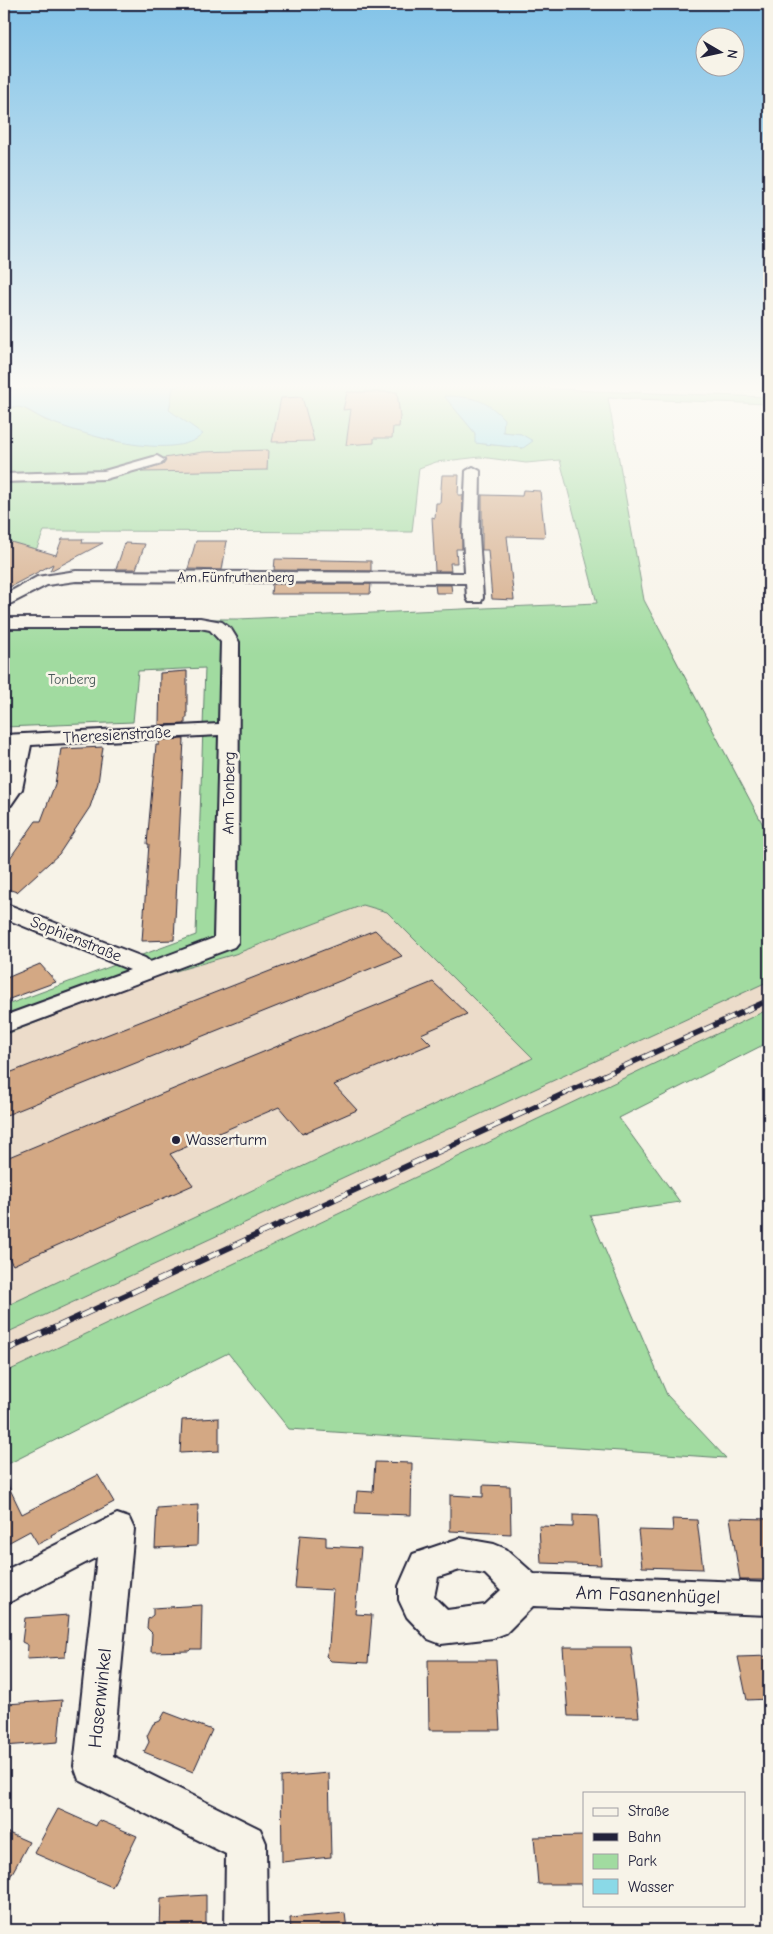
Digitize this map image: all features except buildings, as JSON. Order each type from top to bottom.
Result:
[{"type":"street","points":[[4,478],[108,473]]},
{"type":"street","points":[[472,473],[471,535],[474,598]]},
{"type":"street","name":"Am Fünfruthenberg","points":[[4,602],[43,581],[76,576],[474,578]]},
{"type":"street","name":"Am Tonberg","points":[[4,623],[182,622],[216,626],[225,633],[230,642],[226,942],[4,1025]]},
{"type":"street","name":"Theresienstraße","points":[[13,740],[230,729]]},
{"type":"street","points":[[4,801],[12,789],[13,740]]},
{"type":"street","name":"Sophienstraße","points":[[4,910],[137,963],[145,971]]},
{"type":"street","name":"Hasenwinkel","points":[[4,1589],[117,1529],[93,1766],[246,1843],[246,1930]]},
{"type":"street","name":"Am Fasanenhügel","points":[[526,1590],[769,1599]]},
{"type":"shaded area","points":[[363,905],[387,912],[533,1058],[4,1307],[4,1035],[155,977],[235,954]]},
{"type":"shaded area","points":[[769,981],[769,1009],[4,1373],[4,1334]]},
{"type":"green space","points":[[4,473],[418,473],[412,532],[44,531],[37,548],[4,565]]},
{"type":"green space","name":"Tonberg","points":[[563,473],[621,473],[644,600],[769,836],[769,981],[4,1334],[4,1307],[533,1058],[387,912],[363,905],[235,954],[155,977],[4,1035],[4,1006],[196,935],[205,668],[138,671],[133,722],[4,727],[4,618],[238,619],[597,603]]},
{"type":"green space","points":[[769,1009],[769,1042],[619,1118],[680,1202],[590,1215],[667,1395],[726,1458],[289,1429],[228,1353],[4,1466],[4,1373]]},
{"type":"railway","points":[[563,1094],[769,1000]]},
{"type":"railway","points":[[4,1351],[566,1093]]},
{"type":"place","name":"Wasserturm","points":[[176,1140]]}]
